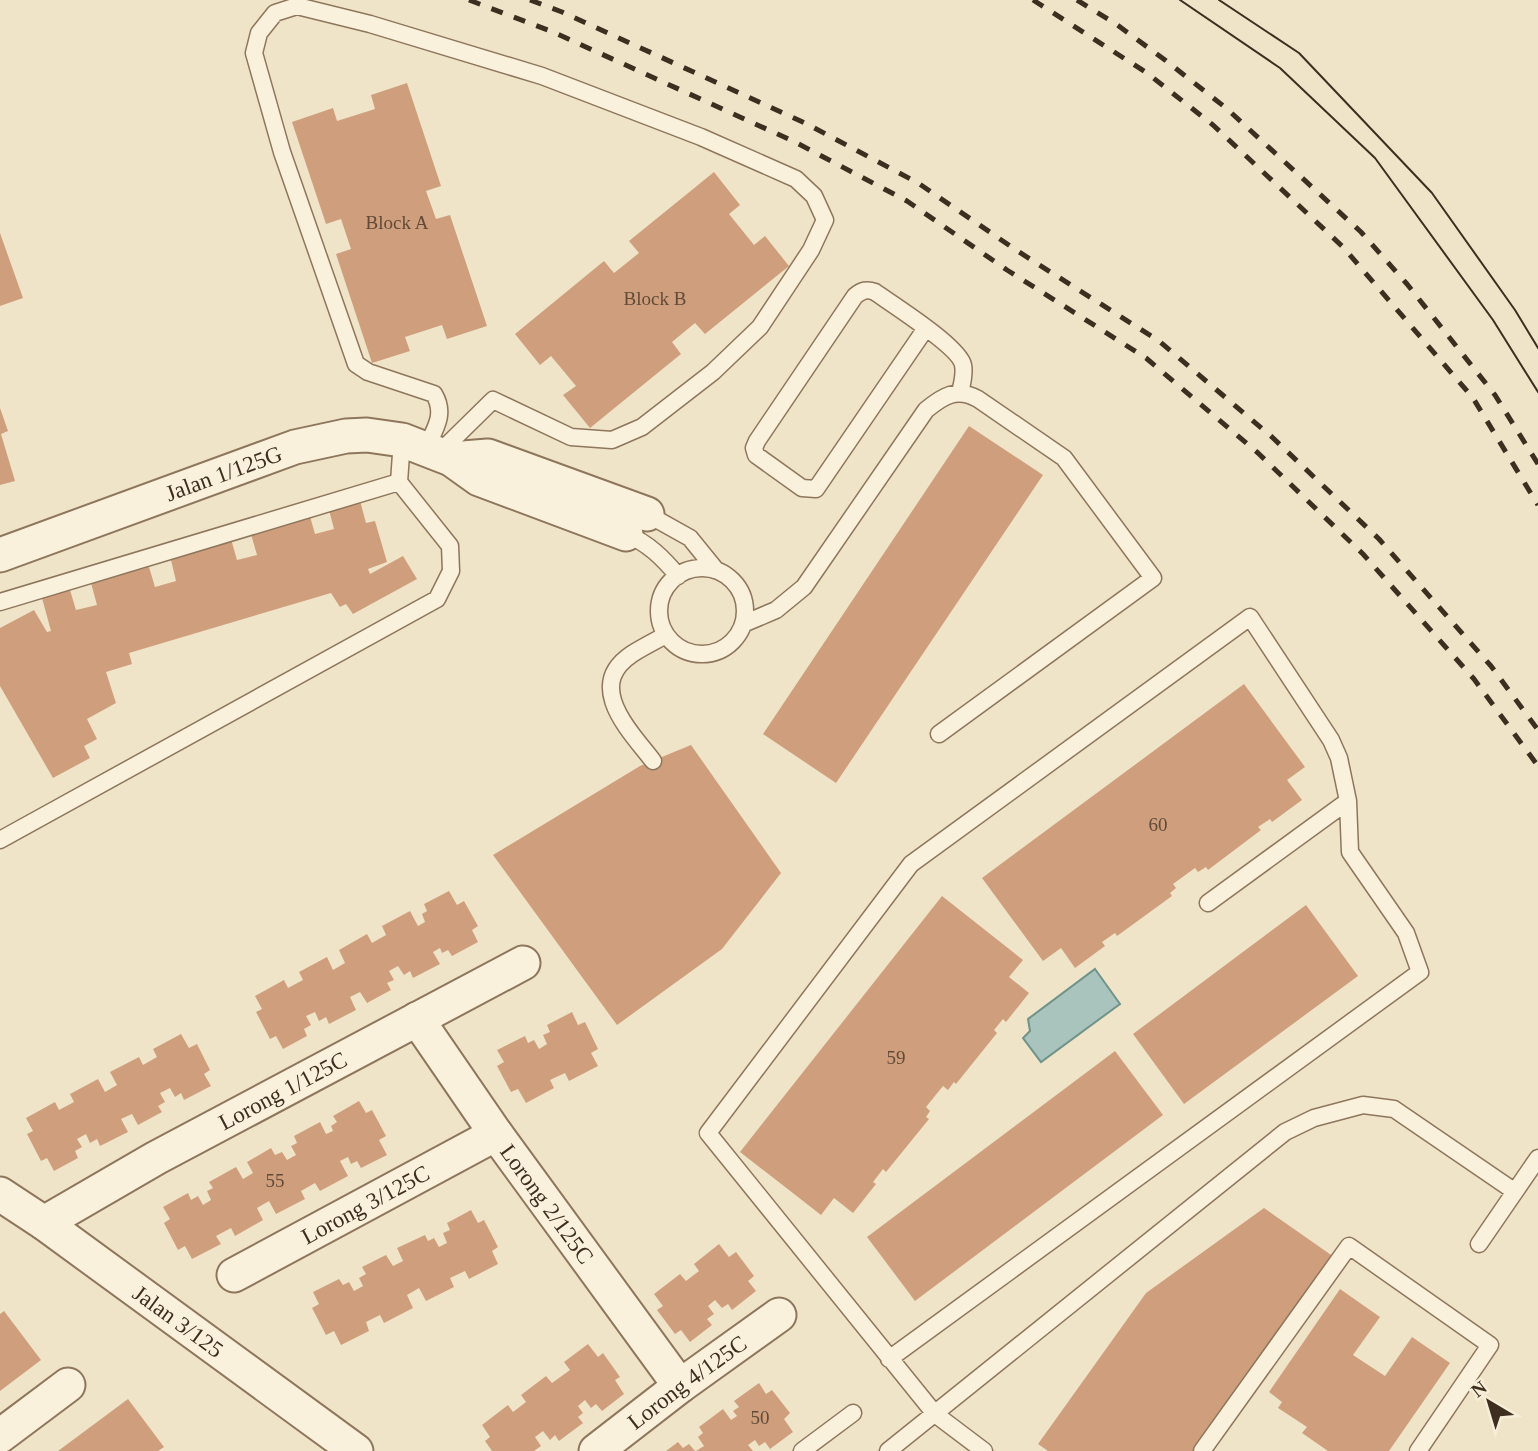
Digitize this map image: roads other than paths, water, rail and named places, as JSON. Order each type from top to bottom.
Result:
[{"type":"street","name":"Jalan 1/125G","points":[[0,555],[295,446],[346,436],[367,435],[429,450],[479,479],[627,520]]},
{"type":"street","name":"Lorong 1/125C","points":[[44,1223],[168,1152],[523,963]]},
{"type":"street","name":"Lorong 2/125C","points":[[416,1020],[680,1386]]},
{"type":"street","name":"Lorong 3/125C","points":[[234,1275],[496,1134]]},
{"type":"street","name":"Jalan 3/125","points":[[0,1194],[44,1223],[356,1451]]},
{"type":"street","name":"Lorong 4/125C","points":[[596,1451],[779,1315]]},
{"type":"street","points":[[0,1436],[68,1385]]},
{"type":"lane","points":[[0,603],[400,482],[429,450],[493,400],[571,437],[612,440],[642,427],[713,372],[760,327],[811,250],[825,220],[814,196],[796,179],[701,137],[555,81],[370,24],[297,6],[275,13],[260,33],[254,53],[287,166],[356,364],[368,372],[434,394],[440,405],[439,420],[429,450]]},
{"type":"lane","points":[[926,327],[816,489],[802,488],[755,455],[757,441],[861,291],[868,289],[875,292],[926,327],[963,362],[960,393]]},
{"type":"lane","points":[[743,624],[776,610],[804,587],[917,421],[943,397],[960,393],[978,399],[1064,458],[1153,578],[939,734]]},
{"type":"lane","points":[[0,840],[437,599],[451,571],[450,546],[400,482]]},
{"type":"lane","points":[[627,520],[690,538],[716,570],[737,586],[744,598],[743,624],[737,637],[714,652],[688,652],[666,635],[660,624],[659,610],[667,585],[690,570],[716,570]]},
{"type":"lane","points":[[627,520],[641,541],[678,576]]},
{"type":"lane","points":[[889,1359],[1420,972],[1406,933],[1350,852],[1348,801],[1339,758],[1331,740],[1250,617],[911,864],[708,1133],[889,1359],[935,1414],[984,1451]]},
{"type":"lane","points":[[653,761],[615,709],[611,684],[623,661],[666,635]]},
{"type":"lane","points":[[1208,903],[1348,801]]},
{"type":"lane","points":[[888,1451],[1284,1132],[1314,1118],[1363,1105],[1394,1109],[1514,1191]]},
{"type":"lane","points":[[1479,1244],[1538,1158]]},
{"type":"lane","points":[[1202,1451],[1349,1246],[1490,1345],[1418,1451]]},
{"type":"lane","points":[[802,1451],[853,1413]]},
{"type":"water","points":[[1095,969],[1120,1004],[1041,1062],[1023,1038],[1030,1031],[1028,1019]]},
{"type":"tram line","points":[[1180,0],[1280,68],[1375,158],[1493,320],[1538,392]]},
{"type":"tram line","points":[[1219,0],[1299,53],[1432,193],[1515,310],[1538,348]]},
{"type":"railway","points":[[469,0],[553,32],[795,142],[907,201],[1007,270],[1146,358],[1258,453],[1363,554],[1474,679],[1538,766]]},
{"type":"railway","points":[[530,0],[562,12],[805,123],[918,183],[1019,252],[1159,341],[1272,437],[1379,539],[1491,666],[1538,730]]},
{"type":"railway","points":[[1033,0],[1147,73],[1213,125],[1343,247],[1473,398],[1538,505]]},
{"type":"railway","points":[[1077,0],[1116,24],[1226,108],[1361,232],[1407,284],[1495,395],[1538,464]]}]
